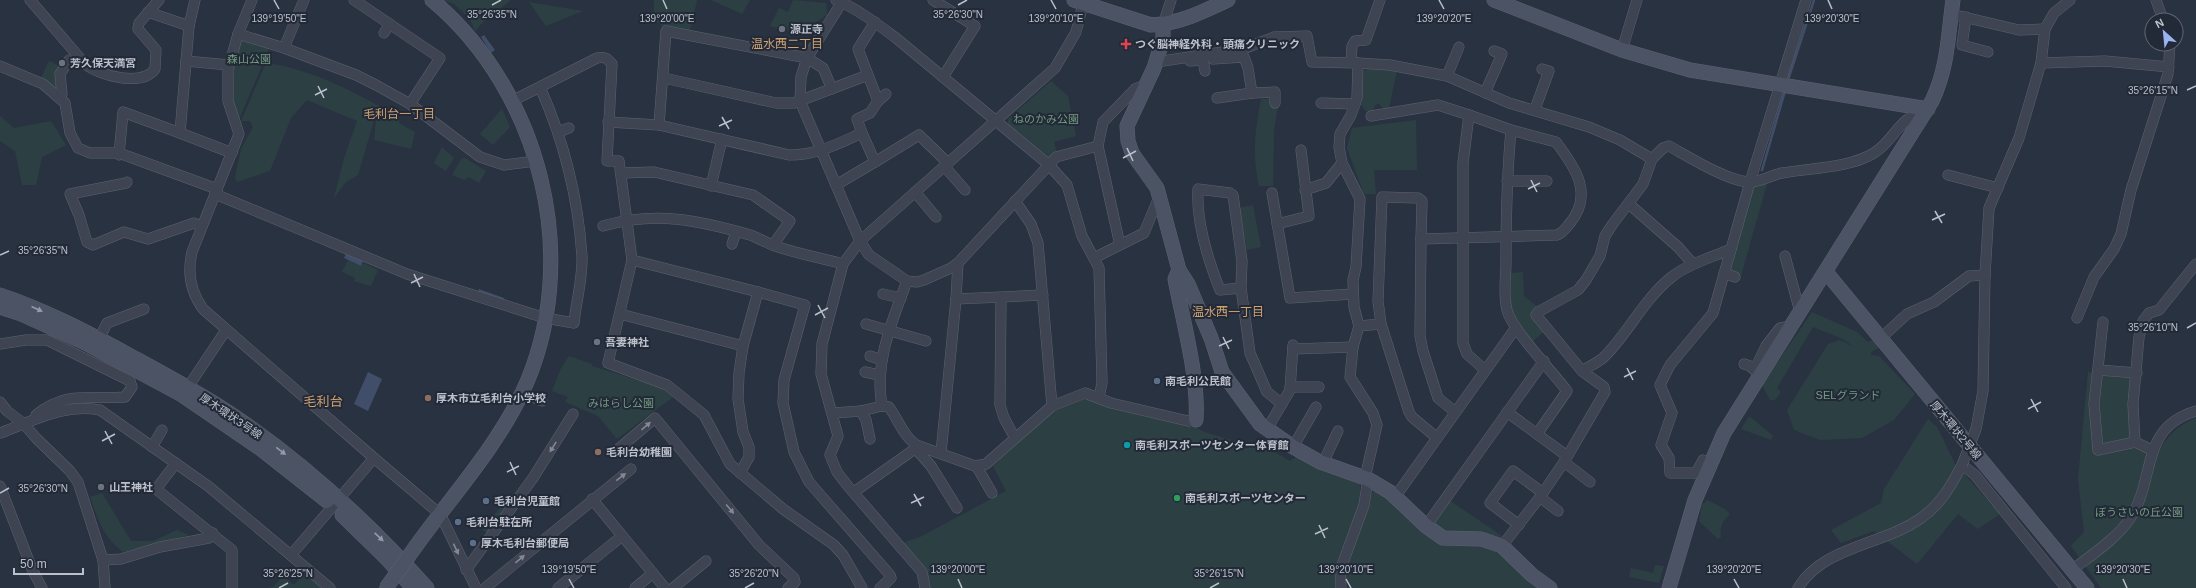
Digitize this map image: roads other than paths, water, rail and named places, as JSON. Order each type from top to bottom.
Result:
[{"type":"street","points":[[30,0],[85,64],[94,71],[133,79],[145,78],[155,69],[156,50],[138,29],[139,23],[159,0]]},
{"type":"street","points":[[180,133],[189,26],[195,0]]},
{"type":"street","points":[[252,0],[238,34],[229,65],[228,101],[239,134],[201,226],[191,256],[189,268],[190,283],[195,297],[203,309],[226,330],[434,509],[476,588]]},
{"type":"street","points":[[284,48],[304,0]]},
{"type":"street","points":[[354,0],[440,58],[410,104]]},
{"type":"street","points":[[386,588],[498,434],[522,393],[535,358],[545,318],[550,269],[550,235],[547,203],[532,146],[512,101],[479,49],[449,14],[432,0]]},
{"type":"street","points":[[933,0],[974,26],[943,77]]},
{"type":"street","points":[[1171,0],[1163,25],[1163,39],[1156,62],[1127,126],[1128,141],[1132,153],[1157,188],[1179,270],[1188,284],[1211,338],[1222,372],[1252,415],[1267,429],[1293,447],[1322,463],[1366,479],[1395,496],[1426,526],[1443,538],[1481,539],[1502,546],[1532,575],[1550,588]]},
{"type":"street","points":[[925,588],[922,572],[837,472],[830,455],[838,436],[820,365],[822,344],[843,264],[860,241],[1055,68],[1076,32],[1079,2],[1151,25],[1163,25],[1177,22],[1228,0]]},
{"type":"street","points":[[1341,588],[1340,571],[1364,505],[1366,479],[1377,425],[1373,413],[1350,377],[1353,347],[1358,326],[1354,294],[1360,199],[1342,163],[1339,147],[1340,134],[1352,115],[1355,104],[1355,62],[1352,46],[1355,41],[1366,40],[1380,0]]},
{"type":"street","points":[[1494,0],[1622,50],[1690,70],[1928,109]]},
{"type":"street","points":[[1622,50],[1637,0]]},
{"type":"street","points":[[1703,460],[1696,473],[1670,473],[1669,458],[1661,445],[1672,413],[1660,385],[1663,376],[1670,365],[1713,313],[1750,182],[1806,0]]},
{"type":"street","points":[[1798,588],[1809,574],[1826,561],[1922,518],[1941,501],[1962,466],[1976,429],[1983,391],[1985,275],[1989,208],[2019,138],[2041,63],[2045,29],[2054,13],[2070,0]]},
{"type":"street","points":[[2156,0],[2160,12]]},
{"type":"street","points":[[1098,146],[1056,157],[1049,165],[1014,201],[958,263],[951,268],[924,280],[917,282],[907,281],[869,255],[860,241],[800,101],[801,77],[807,58],[839,1],[875,22],[918,64],[943,77],[1049,165],[1066,185],[1082,236],[1100,271],[1102,383],[1099,398]]},
{"type":"street","points":[[1952,7],[1966,17],[2019,30],[2045,29]]},
{"type":"street","points":[[1669,588],[1695,500],[1709,465],[1757,372],[1791,326],[1928,109],[1940,84],[1948,53],[1952,7]]},
{"type":"street","points":[[148,12],[189,26]]},
{"type":"street","points":[[1966,17],[1962,45],[1988,52]]},
{"type":"street","points":[[875,22],[858,48],[878,102]]},
{"type":"street","points":[[384,33],[390,24]]},
{"type":"street","points":[[660,125],[666,31],[807,58],[823,68],[832,89]]},
{"type":"street","points":[[238,34],[284,48],[356,75],[410,104],[480,157],[504,165],[536,161]]},
{"type":"street","points":[[1156,62],[1212,52],[1247,48],[1274,37],[1307,36],[1312,62],[1355,62],[1390,65],[1447,76],[1517,106],[1535,109],[1589,127],[1620,140],[1652,159]]},
{"type":"street","points":[[1447,76],[1458,47]]},
{"type":"street","points":[[1212,52],[1213,59],[1244,57],[1248,68],[1252,93]]},
{"type":"street","points":[[2077,318],[2094,276],[2114,249],[2121,234],[2132,190],[2169,67],[2170,52]]},
{"type":"street","points":[[1485,93],[1501,53]]},
{"type":"street","points":[[512,101],[602,56],[608,59],[612,64],[607,161],[619,161],[632,260],[609,364],[667,385],[704,415],[725,456],[740,473],[783,510],[834,545],[862,588]]},
{"type":"street","points":[[1174,58],[1179,62],[1203,60],[1205,70]]},
{"type":"street","points":[[60,98],[62,94],[60,74],[69,60]]},
{"type":"street","points":[[186,61],[229,65]]},
{"type":"street","points":[[2041,63],[2105,61],[2169,67]]},
{"type":"street","points":[[5,65],[43,84],[65,103],[70,133],[78,148],[90,153],[119,154],[216,192],[407,274],[545,318],[574,323],[582,257],[570,172],[558,132],[540,87]]},
{"type":"street","points":[[1535,109],[1549,72]]},
{"type":"street","points":[[664,78],[776,102],[794,103],[868,75]]},
{"type":"street","points":[[1120,245],[1098,146],[1103,122],[1135,89],[1146,85]]},
{"type":"street","points":[[1217,98],[1230,93],[1275,92],[1275,103]]},
{"type":"street","points":[[875,162],[857,119],[870,113],[886,94]]},
{"type":"street","points":[[1321,103],[1355,104]]},
{"type":"street","points":[[1371,116],[1438,105],[1511,130],[1556,142],[1572,165],[1583,192],[1578,213],[1561,234],[1421,239]]},
{"type":"street","points":[[1502,546],[1542,495],[1566,459],[1605,392],[1604,387],[1582,371],[1536,315],[1538,312],[1578,290],[1600,256],[1605,236],[1643,184],[1652,159],[1663,148],[1669,146],[1714,170],[1734,178],[1750,182],[1781,173],[1846,164],[1865,158],[1876,152],[1896,128],[1906,120],[1918,112],[1928,109]]},
{"type":"street","points":[[119,154],[122,112],[232,153]]},
{"type":"street","points":[[1469,115],[1463,163],[1463,343],[1467,354],[1485,370]]},
{"type":"street","points":[[608,122],[660,125],[790,155],[806,155],[821,151],[862,133]]},
{"type":"street","points":[[558,132],[569,128]]},
{"type":"street","points":[[1511,130],[1506,181],[1507,310],[1515,329],[1544,361],[1567,391],[1537,434]]},
{"type":"street","points":[[836,185],[918,135],[946,165],[965,190]]},
{"type":"street","points":[[711,186],[722,139]]},
{"type":"street","points":[[1277,224],[1309,216],[1301,150]]},
{"type":"street","points":[[1305,190],[1326,183],[1342,163]]},
{"type":"street","points":[[620,173],[654,172],[754,195],[790,221],[773,245]]},
{"type":"street","points":[[1948,175],[1998,188]]},
{"type":"street","points":[[1506,181],[1543,183]]},
{"type":"street","points":[[127,182],[126,184],[70,194],[79,215],[87,242],[93,245],[124,232],[148,238],[194,224],[201,226]]},
{"type":"street","points":[[1241,288],[1220,290],[1208,262],[1197,200],[1198,189],[1230,193],[1233,195],[1242,261],[1241,288],[1250,353],[1267,392],[1282,404]]},
{"type":"street","points":[[915,192],[936,217]]},
{"type":"street","points":[[1272,193],[1277,224],[1283,247],[1290,298],[1354,294]]},
{"type":"street","points":[[1094,258],[1144,233],[1155,202],[1159,196]]},
{"type":"street","points":[[1436,437],[1412,417],[1409,412],[1381,324],[1378,301],[1382,197],[1418,198],[1422,201],[1420,336],[1423,351],[1438,398],[1454,411]]},
{"type":"street","points":[[1014,201],[1030,224],[1038,243],[1052,406]]},
{"type":"street","points":[[1629,204],[1678,247],[1692,264]]},
{"type":"street","points":[[603,226],[627,220],[655,217],[683,219],[736,232],[773,245],[843,264]]},
{"type":"street","points":[[732,244],[736,232]]},
{"type":"street","points":[[1582,371],[1602,358],[1661,286],[1672,276],[1692,264],[1707,260],[1731,249]]},
{"type":"street","points":[[1785,256],[1800,312]]},
{"type":"street","points":[[632,260],[805,305],[784,380],[783,403],[794,452],[804,475],[809,482],[890,575],[891,578],[880,588]]},
{"type":"street","points":[[942,453],[958,263]]},
{"type":"street","points":[[2135,442],[2133,404],[2137,373],[2139,337],[2143,321],[2149,313],[2158,310],[2196,264]]},
{"type":"street","points":[[977,467],[990,461],[1052,406],[1085,393],[1111,403],[1180,419],[1196,420],[1197,407],[1194,382],[1175,279],[1179,270]]},
{"type":"street","name":"厚木環状2号線","points":[[1826,272],[2087,588]]},
{"type":"street","points":[[1724,273],[1735,277]]},
{"type":"street","points":[[1881,338],[1907,314],[1934,302],[1969,276],[1985,275]]},
{"type":"street","points":[[882,406],[879,375],[882,360],[907,281]]},
{"type":"street","points":[[740,473],[749,457],[749,447],[742,432],[738,399],[743,346],[758,292]]},
{"type":"street","points":[[883,294],[901,298]]},
{"type":"street","name":"厚木環状3号線","points":[[0,295],[22,302],[99,339],[188,387],[229,412],[267,440],[337,504],[393,550],[427,588]]},
{"type":"street","points":[[956,299],[1043,295]]},
{"type":"street","points":[[1001,298],[1000,405],[1004,418],[1015,438]]},
{"type":"street","name":"厚木環状3号線","points":[[0,307],[21,314],[85,343],[182,395],[261,449],[337,504],[413,588]]},
{"type":"street","points":[[99,339],[107,323],[144,309]]},
{"type":"street","points":[[620,314],[743,346]]},
{"type":"street","points":[[2103,322],[2099,370],[2094,404],[2098,450],[2135,442],[2152,450]]},
{"type":"street","points":[[866,324],[921,342]]},
{"type":"street","points":[[1358,326],[1381,324]]},
{"type":"street","points":[[1395,496],[1454,411],[1515,329]]},
{"type":"street","points":[[188,387],[226,330]]},
{"type":"street","points":[[0,344],[26,340],[47,340],[130,381],[132,387],[125,397],[101,399],[78,396],[46,408],[28,422]]},
{"type":"street","points":[[1267,429],[1290,387],[1293,347],[1353,347]]},
{"type":"street","points":[[870,356],[882,360]]},
{"type":"street","points":[[1426,526],[1544,361]]},
{"type":"street","points":[[1744,364],[1757,372]]},
{"type":"street","points":[[2099,370],[2137,373]]},
{"type":"street","points":[[865,372],[879,375]]},
{"type":"street","points":[[1290,387],[1320,387]]},
{"type":"street","points":[[522,393],[542,401]]},
{"type":"street","points":[[0,402],[6,411],[28,422],[36,438],[70,471],[78,482],[103,560],[105,588]]},
{"type":"street","points":[[833,413],[861,411],[882,406],[889,407],[906,435],[931,466],[957,508]]},
{"type":"street","points":[[1293,447],[1316,407]]},
{"type":"street","points":[[0,433],[69,408],[100,410],[208,486],[330,588]]},
{"type":"street","points":[[2072,570],[2096,552],[2129,521],[2141,499],[2152,450],[2169,425],[2178,418],[2196,410]]},
{"type":"street","points":[[861,411],[866,420],[870,439]]},
{"type":"street","points":[[1507,412],[1537,434],[1590,482]]},
{"type":"street","points":[[466,570],[533,478],[573,414]]},
{"type":"street","points":[[616,451],[655,418],[760,544],[794,578],[795,582],[788,588]]},
{"type":"street","points":[[152,447],[162,430]]},
{"type":"street","points":[[1322,463],[1338,431]]},
{"type":"street","points":[[854,492],[917,448],[942,453],[977,467],[992,493]]},
{"type":"street","points":[[291,555],[337,504],[374,458]]},
{"type":"street","points":[[176,463],[156,489],[213,533],[232,550],[232,588]]},
{"type":"street","points":[[1962,466],[1975,475],[2066,588]]},
{"type":"street","points":[[490,587],[592,499],[631,469]]},
{"type":"street","points":[[1519,525],[1490,503],[1513,471],[1542,495],[1558,511]]},
{"type":"street","points":[[0,486],[32,569],[42,588]]},
{"type":"street","points":[[592,499],[666,588]]},
{"type":"street","points":[[103,560],[121,559],[160,547],[209,538],[213,533]]},
{"type":"street","points":[[558,588],[622,536]]},
{"type":"street","points":[[673,588],[706,561]]},
{"type":"street","points":[[635,588],[653,573]]},
{"type":"water","points":[[484,35],[495,50],[491,53],[481,37]]},
{"type":"water","points":[[346,254],[363,261],[361,266],[344,258]]},
{"type":"water","points":[[479,289],[504,298],[503,302],[478,292]]},
{"type":"water","points":[[368,372],[382,379],[368,411],[354,404]]},
{"type":"waterway","points":[[1789,77],[1814,0]]},
{"type":"waterway","points":[[1762,170],[1785,91]]},
{"type":"place","name":"源正寺","points":[[782,29]]},
{"type":"place","name":"つぐ脳神経外科・頭痛クリニック","points":[[1126,44]]},
{"type":"place","name":"芳久保天満宮","points":[[62,63]]},
{"type":"place","name":"吾妻神社","points":[[597,342]]},
{"type":"place","name":"南毛利公民館","points":[[1157,381]]},
{"type":"place","name":"厚木市立毛利台小学校","points":[[428,398]]},
{"type":"place","name":"南毛利スポーツセンター体育館","points":[[1127,445]]},
{"type":"place","name":"毛利台幼稚園","points":[[598,452]]},
{"type":"place","name":"山王神社","points":[[101,487]]},
{"type":"place","name":"南毛利スポーツセンター","points":[[1177,498]]},
{"type":"place","name":"毛利台児童館","points":[[486,501]]},
{"type":"place","name":"毛利台駐在所","points":[[458,522]]},
{"type":"place","name":"厚木毛利台郵便局","points":[[473,543]]},
{"type":"district","name":"温水西二丁目","points":[[787,44]]},
{"type":"district","name":"毛利台一丁目","points":[[399,114]]},
{"type":"district","name":"温水西一丁目","points":[[1228,312]]},
{"type":"district","name":"毛利台","points":[[323,401]]},
{"type":"park label","name":"森山公園","points":[[249,59]]},
{"type":"park label","name":"ねのかみ公園","points":[[1046,119]]},
{"type":"park label","name":"SELグランド","points":[[1848,395]]},
{"type":"park label","name":"みはらし公園","points":[[621,403]]},
{"type":"park label","name":"ぼうさいの丘公園","points":[[2139,512]]}]
